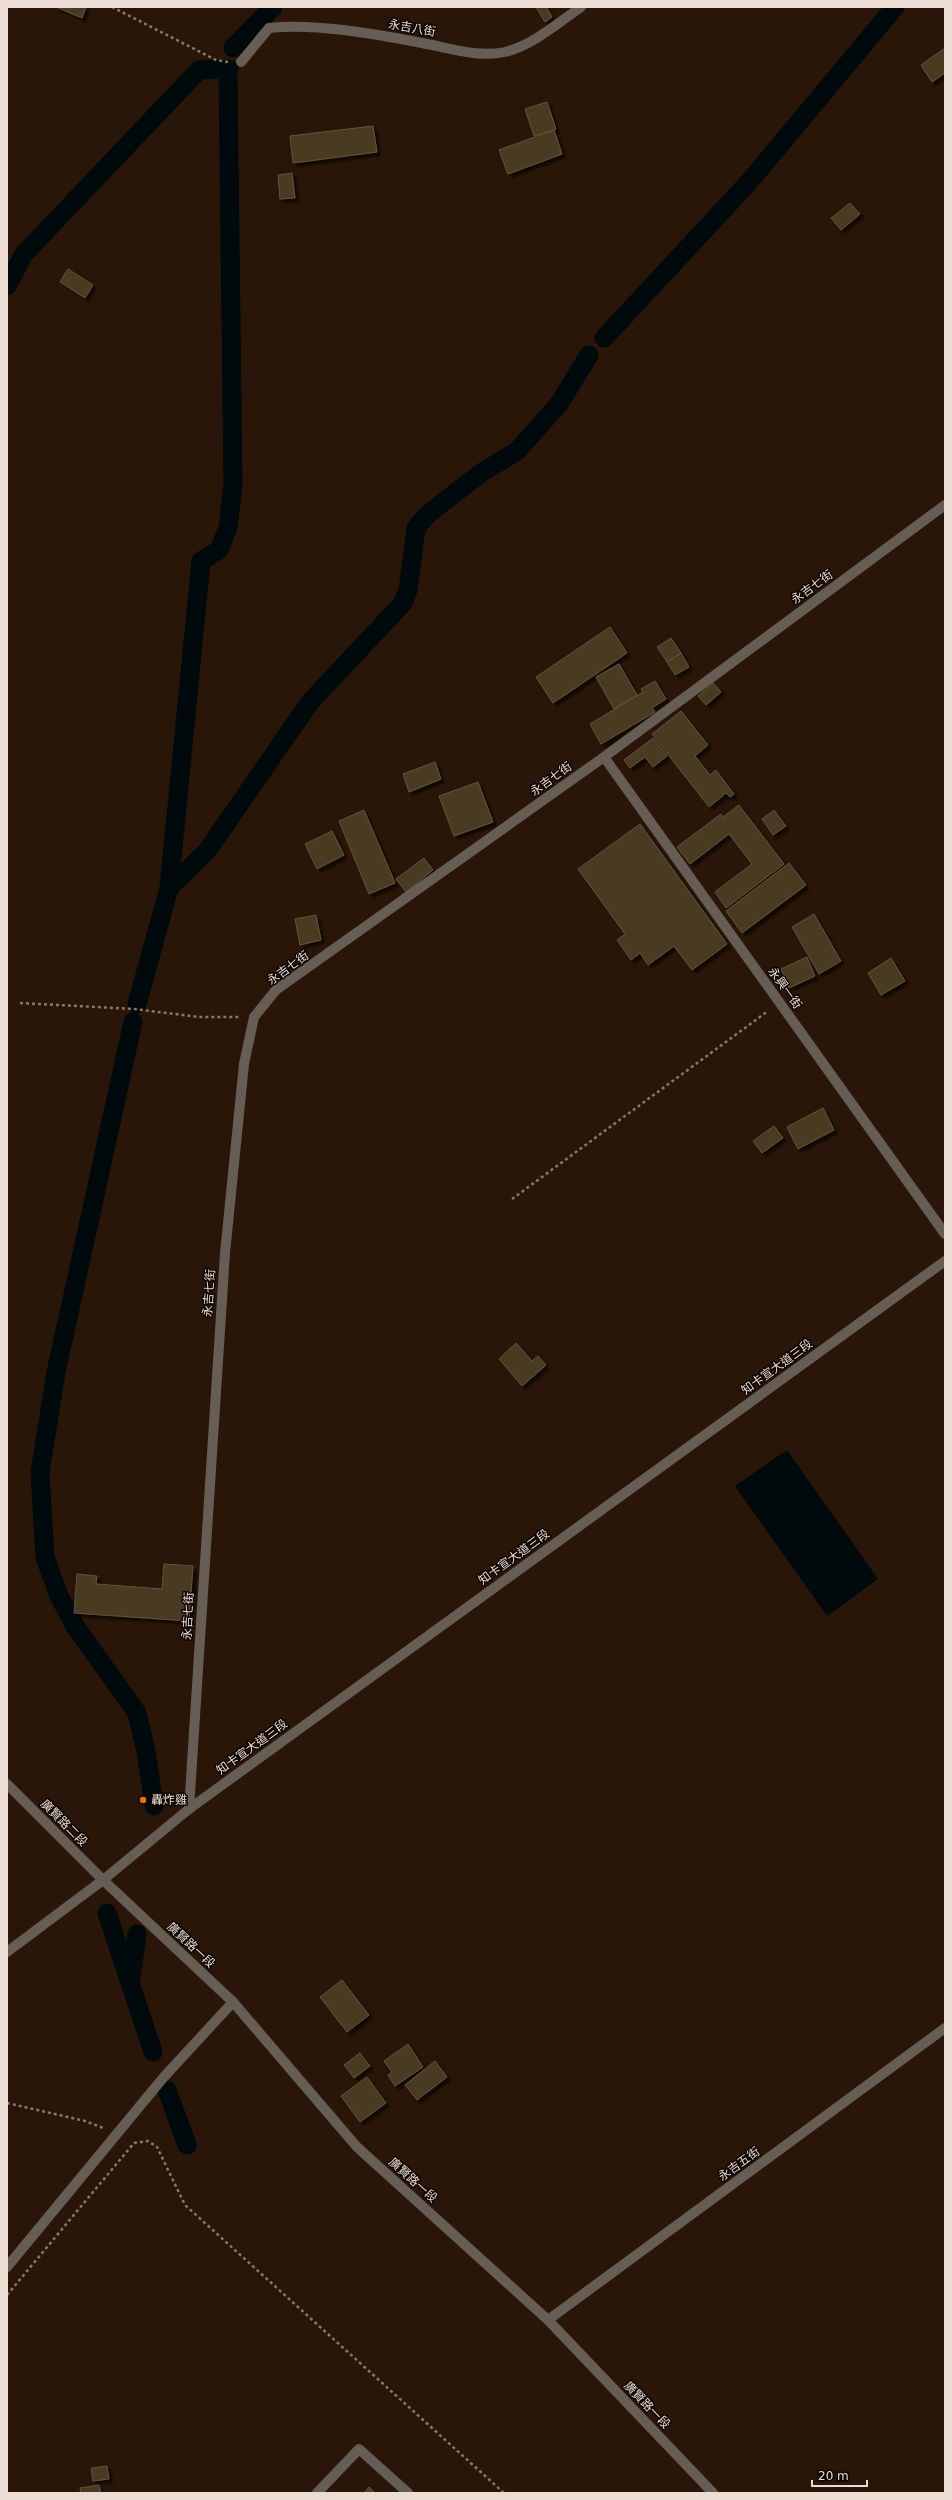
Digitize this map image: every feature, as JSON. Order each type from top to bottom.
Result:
[{"type":"street","name":"永吉八街","points":[[241,62],[269,28],[287,26],[385,36],[485,54],[506,51],[540,36],[581,7]]},
{"type":"street","name":"永吉七街","points":[[190,1809],[225,1254],[244,1064],[254,1017],[276,990],[604,757],[945,505]]},
{"type":"street","name":"永興一街","points":[[604,757],[945,1234]]},
{"type":"street","name":"知卡宣大道三段","points":[[7,1952],[103,1880],[190,1809],[945,1261]]},
{"type":"street","name":"廣賢路二段","points":[[7,1784],[103,1880]]},
{"type":"street","name":"廣賢路一段","points":[[103,1880],[233,2002],[357,2147],[548,2320],[713,2493]]},
{"type":"street","points":[[7,2267],[163,2078],[233,2002]]},
{"type":"street","name":"永吉五街","points":[[548,2320],[945,2028]]},
{"type":"street","points":[[317,2493],[359,2449],[408,2493]]},
{"type":"path","points":[[112,7],[216,60],[241,62]]},
{"type":"path","points":[[512,1199],[780,1002]]},
{"type":"path","points":[[20,1003],[134,1009],[199,1017],[254,1017]]},
{"type":"path","points":[[7,2103],[85,2121],[117,2133]]},
{"type":"path","points":[[7,2295],[134,2142],[148,2141],[157,2147],[185,2205],[504,2493]]},
{"type":"shaded area","points":[[787,1450],[878,1579],[827,1616],[735,1486]]},
{"type":"building","points":[[56,7],[86,7],[82,18]]},
{"type":"building","points":[[536,7],[546,7],[552,17],[545,22]]},
{"type":"building","points":[[945,48],[945,73],[932,82],[921,65]]},
{"type":"building","points":[[547,102],[556,129],[534,136],[525,109]]},
{"type":"building","points":[[373,126],[377,152],[293,163],[290,136]]},
{"type":"building","points":[[554,130],[562,154],[508,174],[499,150]]},
{"type":"building","points":[[292,173],[295,198],[280,199],[278,175]]},
{"type":"building","points":[[850,203],[860,214],[841,230],[831,218]]},
{"type":"building","points":[[68,269],[93,285],[85,298],[60,282]]},
{"type":"building","points":[[610,627],[627,653],[553,703],[536,677]]},
{"type":"building","points":[[671,638],[681,653],[667,662],[657,647]]},
{"type":"building","points":[[681,653],[689,667],[675,675],[667,662]]},
{"type":"building","points":[[619,664],[637,695],[614,709],[596,677]]},
{"type":"building","points":[[655,681],[666,699],[652,708],[655,712],[601,744],[590,724],[643,692],[641,689]]},
{"type":"building","points":[[713,683],[721,692],[706,705],[698,696]]},
{"type":"building","points":[[681,711],[708,745],[695,756],[710,775],[716,770],[734,794],[730,797],[726,793],[709,807],[652,734]]},
{"type":"building","points":[[653,738],[667,756],[653,767],[645,757],[630,768],[624,760]]},
{"type":"building","points":[[435,762],[441,779],[409,792],[403,774]]},
{"type":"building","points":[[478,782],[493,822],[454,836],[439,796]]},
{"type":"building","points":[[739,805],[784,864],[726,908],[715,892],[752,864],[729,834],[690,864],[677,847],[721,814],[723,817]]},
{"type":"building","points":[[364,810],[395,883],[369,894],[339,821]]},
{"type":"building","points":[[774,810],[786,826],[773,835],[762,819]]},
{"type":"building","points":[[640,824],[727,944],[692,970],[674,946],[648,965],[640,953],[631,960],[617,940],[625,934],[578,869]]},
{"type":"building","points":[[332,831],[344,855],[317,869],[305,844]]},
{"type":"building","points":[[424,858],[433,870],[406,892],[396,879]]},
{"type":"building","points":[[789,863],[806,885],[742,933],[726,911]]},
{"type":"building","points":[[814,914],[841,961],[819,974],[792,927]]},
{"type":"building","points":[[316,915],[321,940],[300,945],[295,919]]},
{"type":"building","points":[[807,957],[815,976],[789,988],[781,969]]},
{"type":"building","points":[[891,958],[905,981],[881,995],[868,973]]},
{"type":"building","points":[[823,1108],[834,1130],[798,1149],[787,1127]]},
{"type":"building","points":[[774,1126],[783,1138],[762,1153],[753,1141]]},
{"type":"building","points":[[516,1343],[532,1361],[538,1356],[546,1365],[522,1386],[499,1359]]},
{"type":"building","points":[[164,1564],[193,1566],[189,1621],[74,1613],[77,1574],[97,1576],[96,1584],[162,1589]]},
{"type":"building","points":[[342,1980],[369,2015],[347,2032],[320,1997]]},
{"type":"building","points":[[408,2044],[423,2067],[395,2086],[388,2075],[392,2072],[384,2061]]},
{"type":"building","points":[[360,2053],[370,2066],[354,2078],[344,2065]]},
{"type":"building","points":[[435,2061],[447,2077],[417,2100],[405,2085]]},
{"type":"building","points":[[367,2077],[386,2103],[360,2122],[341,2096]]},
{"type":"building","points":[[107,2466],[109,2479],[93,2481],[91,2468]]},
{"type":"building","points":[[99,2485],[101,2493],[81,2493],[80,2488]]},
{"type":"building","points":[[369,2487],[375,2493],[364,2493]]},
{"type":"waterway","points":[[233,48],[273,7]]},
{"type":"waterway","points":[[604,338],[749,182],[895,7]]},
{"type":"waterway","points":[[7,286],[24,254],[199,70],[229,69]]},
{"type":"waterway","points":[[137,1004],[169,888],[201,561],[219,550],[228,528],[233,485],[228,77]]},
{"type":"waterway","points":[[169,888],[207,851],[310,702],[403,603],[408,590],[416,528],[428,514],[481,473],[517,451],[559,404],[589,355]]},
{"type":"waterway","points":[[133,1022],[56,1372],[40,1472],[45,1557],[59,1596],[75,1626],[137,1713],[146,1751],[154,1806]]},
{"type":"waterway","points":[[107,1913],[153,2052]]},
{"type":"waterway","points":[[131,1978],[137,1934]]},
{"type":"waterway","points":[[167,2090],[187,2145]]},
{"type":"place","name":"轟炸雞","points":[[143,1800]]}]
